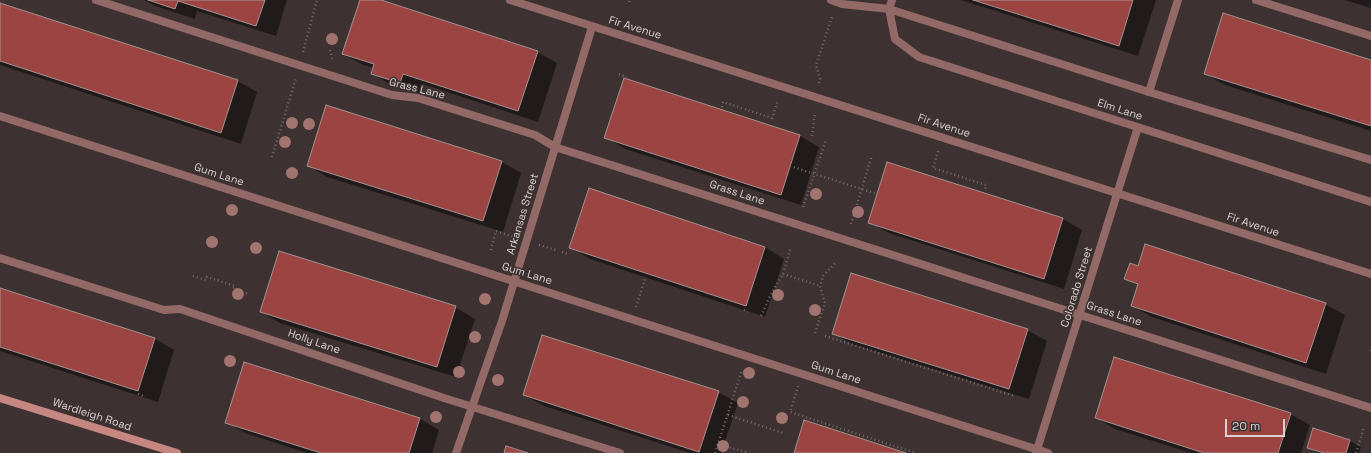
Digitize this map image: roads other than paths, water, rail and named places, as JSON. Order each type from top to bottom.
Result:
[{"type":"main road","name":"Wardleigh Road","points":[[0,398],[177,453]]},
{"type":"street","name":"Grass Lane","points":[[96,0],[392,95],[418,98],[535,135],[555,147],[1371,408]]},
{"type":"street","name":"Fir Avenue","points":[[510,0],[1371,274]]},
{"type":"street","points":[[831,0],[842,4],[889,9],[1149,92],[1371,160]]},
{"type":"street","points":[[889,9],[892,0]]},
{"type":"street","points":[[1149,92],[1178,0]]},
{"type":"street","points":[[1256,0],[1371,36]]},
{"type":"street","name":"Elm Lane","points":[[889,9],[895,39],[919,57],[1371,202]]},
{"type":"street","name":"Arkansas Street","points":[[456,453],[471,406],[502,321],[592,27]]},
{"type":"street","name":"Gum Lane","points":[[0,116],[1037,451],[1048,453]]},
{"type":"street","name":"Colorado Street","points":[[1037,451],[1138,127]]},
{"type":"street","name":"Holly Lane","points":[[0,258],[164,310],[180,309],[471,406],[620,453]]}]
